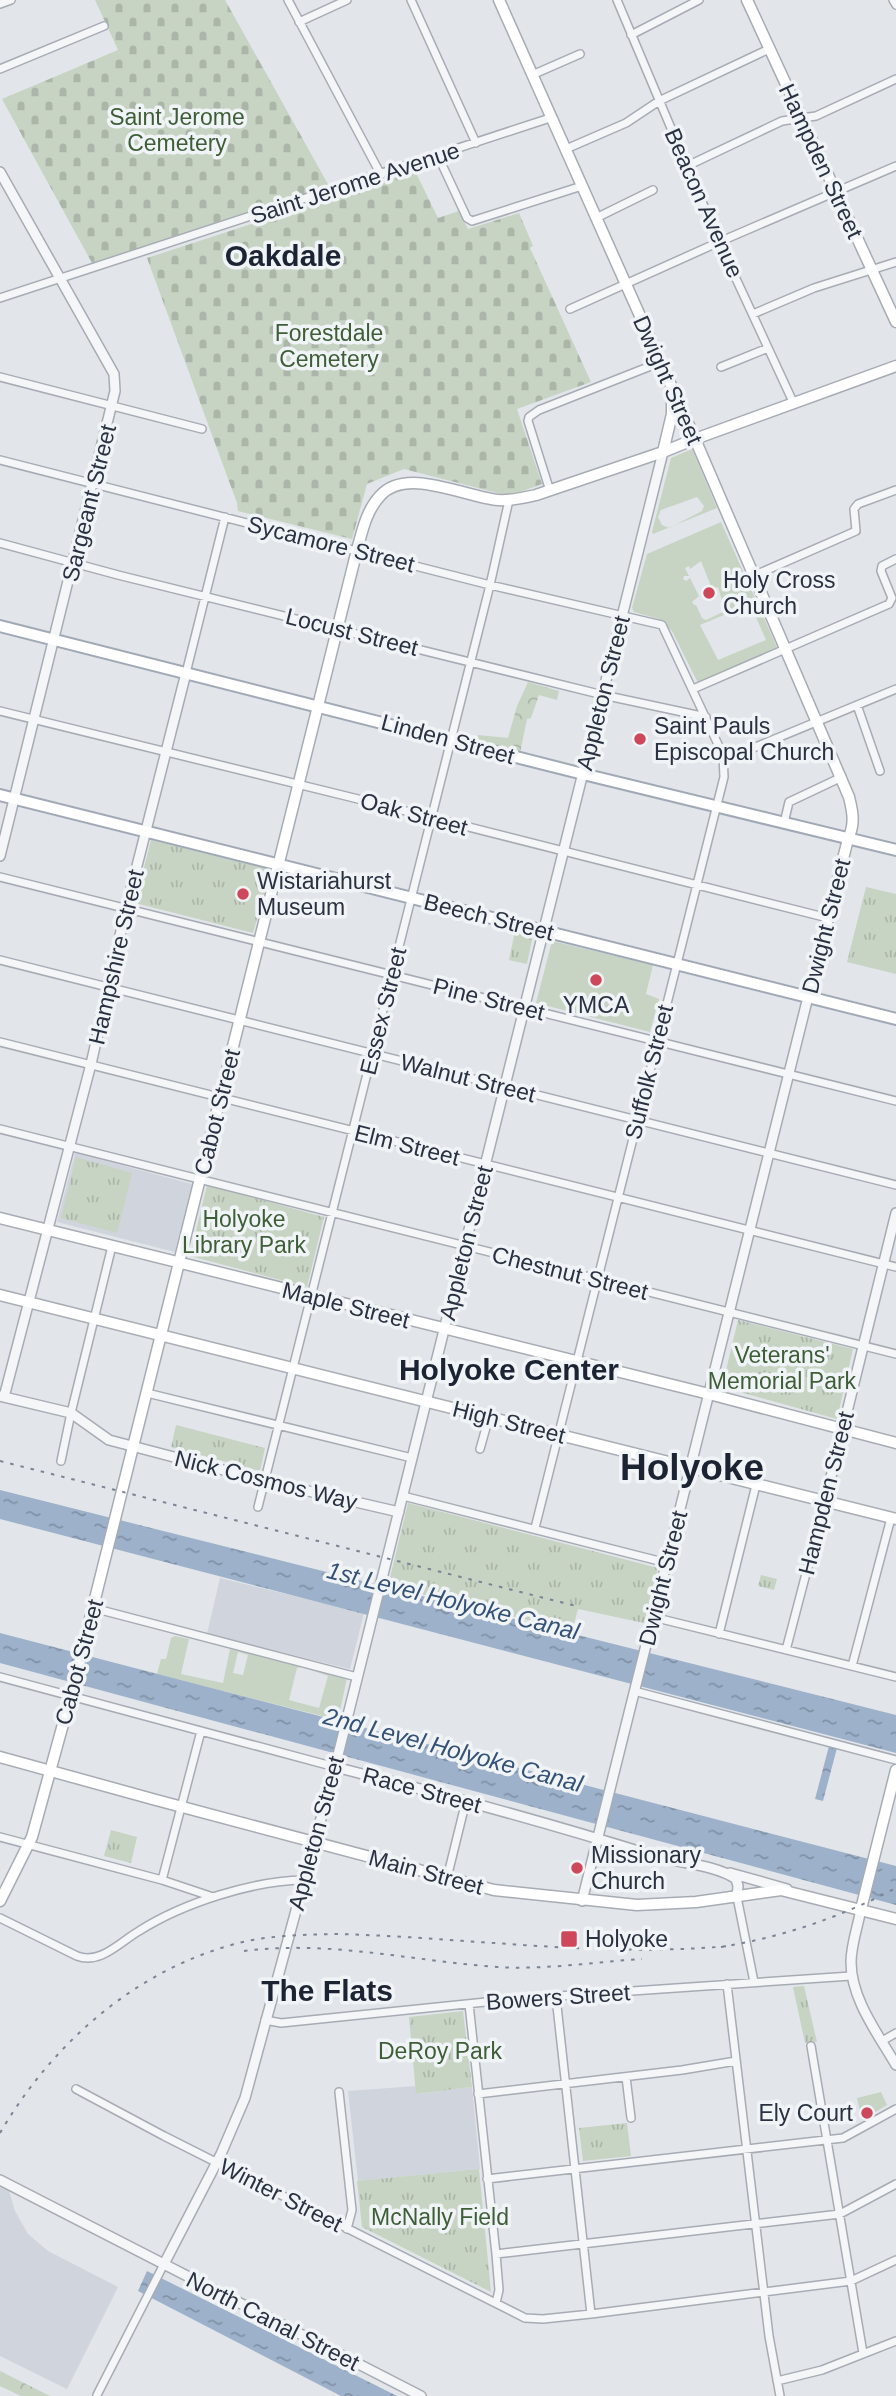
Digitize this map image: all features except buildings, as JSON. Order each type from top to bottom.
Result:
[{"type":"main road","name":"Dwight Street","points":[[499,0],[842,777],[853,814],[852,829],[808,997]]},
{"type":"main road","name":"Hampden Street","points":[[747,0],[896,322]]},
{"type":"main road","points":[[509,500],[550,491],[663,453],[896,366]]},
{"type":"main road","name":"Appleton Street","points":[[663,453],[672,414],[673,390]]},
{"type":"main road","name":"Cabot Street","points":[[0,1902],[29,1844],[71,1693],[357,550],[369,513],[377,498],[402,482],[424,484],[496,500],[509,500]]},
{"type":"main road","name":"Linden Street","points":[[0,626],[450,741],[896,850]]},
{"type":"main road","name":"Beech Street","points":[[0,795],[896,1019]]},
{"type":"main road","name":"Maple Street","points":[[0,1218],[896,1443]]},
{"type":"main road","name":"High Street","points":[[0,1294],[893,1519]]},
{"type":"main road","name":"Main Street","points":[[0,1757],[494,1890],[637,1905],[696,1902],[776,1890],[862,1905],[896,1919]]},
{"type":"main road","points":[[862,1905],[896,1770]]},
{"type":"street","points":[[0,4],[11,0]]},
{"type":"street","points":[[288,0],[382,175]]},
{"type":"street","points":[[299,22],[347,0]]},
{"type":"street","points":[[411,0],[476,143]]},
{"type":"street","name":"Beacon Avenue","points":[[617,0],[719,242],[794,404]]},
{"type":"street","points":[[631,35],[699,0]]},
{"type":"street","points":[[893,0],[896,5]]},
{"type":"street","points":[[0,69],[104,26]]},
{"type":"street","points":[[566,149],[626,123],[659,101],[769,49]]},
{"type":"street","points":[[532,75],[580,54]]},
{"type":"street","points":[[687,166],[782,121],[816,116],[896,79]]},
{"type":"street","name":"Saint Jerome Avenue","points":[[0,298],[550,118]]},
{"type":"street","points":[[438,156],[467,218],[472,221],[582,186]]},
{"type":"street","points":[[570,309],[896,166]]},
{"type":"street","name":"Sargeant Street","points":[[0,172],[114,374],[115,391],[0,856]]},
{"type":"street","points":[[596,218],[653,190]]},
{"type":"street","points":[[753,314],[814,288],[896,262]]},
{"type":"street","points":[[721,367],[768,348]]},
{"type":"street","points":[[550,491],[528,421],[529,416],[660,362]]},
{"type":"street","points":[[0,377],[202,429]]},
{"type":"street","name":"Appleton Street","points":[[97,2395],[241,2110],[335,1767],[663,453]]},
{"type":"street","name":"Sycamore Street","points":[[0,460],[662,625],[693,690]]},
{"type":"street","points":[[753,576],[856,531],[854,509],[858,504],[896,490]]},
{"type":"street","name":"Essex Street","points":[[258,1507],[432,819],[509,500]]},
{"type":"street","name":"Hampshire Street","points":[[2,1397],[90,1064],[126,909],[225,517]]},
{"type":"street","name":"Locust Street","points":[[0,543],[604,695],[706,717]]},
{"type":"street","points":[[896,559],[882,566],[881,571],[892,598],[889,604],[693,690],[724,760],[896,689]]},
{"type":"street","points":[[857,705],[880,771]]},
{"type":"street","name":"Oak Street","points":[[0,711],[828,918]]},
{"type":"street","name":"Suffolk Street","points":[[535,1528],[724,777],[724,760]]},
{"type":"street","points":[[783,823],[789,802],[842,777]]},
{"type":"street","name":"Pine Street","points":[[0,877],[896,1101]]},
{"type":"street","name":"Walnut Street","points":[[0,960],[896,1185]]},
{"type":"street","name":"Dwight Street","points":[[582,1900],[808,997]]},
{"type":"street","name":"Elm Street","points":[[0,1042],[896,1266]]},
{"type":"street","name":"Chestnut Street","points":[[0,1129],[896,1354]]},
{"type":"street","name":"Hampden Street","points":[[786,1650],[896,1213]]},
{"type":"street","points":[[61,1461],[112,1246]]},
{"type":"street","points":[[147,1393],[412,1458]]},
{"type":"street","points":[[2,1397],[71,1413]]},
{"type":"street","name":"Nick Cosmos Way","points":[[71,1413],[109,1440],[264,1481],[399,1512]]},
{"type":"street","points":[[480,1449],[489,1417]]},
{"type":"street","points":[[719,1634],[756,1485]]},
{"type":"street","points":[[403,1496],[667,1563]]},
{"type":"street","points":[[852,1666],[893,1519]]},
{"type":"street","points":[[93,1608],[357,1677]]},
{"type":"street","points":[[653,1617],[896,1676]]},
{"type":"street","name":"Race Street","points":[[0,1677],[71,1693],[335,1767],[599,1834],[658,1857],[747,1876],[796,1892]]},
{"type":"street","points":[[635,1690],[896,1760]]},
{"type":"street","points":[[162,1880],[201,1731]]},
{"type":"street","points":[[447,1878],[466,1801]]},
{"type":"street","points":[[0,1836],[214,1897]]},
{"type":"street","points":[[722,1872],[736,1879],[737,1897],[754,1982]]},
{"type":"street","points":[[0,1918],[77,1956],[90,1959],[105,1954],[153,1923],[214,1897],[303,1880]]},
{"type":"street","points":[[862,1905],[851,1976],[856,1994],[896,2065]]},
{"type":"street","name":"Bowers Street","points":[[265,2020],[281,2023],[469,2004],[851,1976]]},
{"type":"street","points":[[727,1984],[763,2293],[780,2396]]},
{"type":"street","points":[[556,1997],[591,2314],[851,2281],[896,2260]]},
{"type":"street","points":[[469,2004],[496,2254],[499,2290],[496,2304]]},
{"type":"street","points":[[882,2041],[896,2033]]},
{"type":"street","points":[[811,2046],[863,2353]]},
{"type":"street","points":[[478,2094],[736,2062]]},
{"type":"street","points":[[626,2077],[631,2118]]},
{"type":"street","name":"Winter Street","points":[[76,2089],[525,2318],[591,2314]]},
{"type":"street","points":[[339,2092],[352,2210],[346,2229]]},
{"type":"street","points":[[487,2179],[827,2140],[852,2134],[896,2109]]},
{"type":"street","name":"North Canal Street","points":[[0,2180],[162,2267],[421,2396]]},
{"type":"street","points":[[496,2254],[840,2214],[896,2184]]},
{"type":"street","points":[[777,2381],[822,2370],[896,2341]]},
{"type":"shaded area","points":[[75,1153],[192,1184],[175,1252],[57,1222]]},
{"type":"shaded area","points":[[220,1578],[364,1613],[350,1669],[207,1634]]},
{"type":"shaded area","points":[[416,2086],[417,2094],[472,2087],[480,2169],[358,2181],[348,2091]]},
{"type":"shaded area","points":[[0,2187],[9,2191],[15,2211],[28,2234],[48,2251],[118,2287],[67,2389],[0,2356]]},
{"type":"green space","name":"Saint Jerome Cemetery","points":[[95,0],[225,0],[329,186],[92,263],[2,99],[118,50]]},
{"type":"green space","name":"Forestdale Cemetery","points":[[415,171],[438,218],[459,211],[468,229],[519,213],[533,246],[530,248],[591,382],[517,409],[542,484],[509,496],[404,469],[367,484],[352,539],[238,511],[147,258]]},
{"type":"green space","points":[[692,449],[717,508],[674,526],[702,511],[704,506],[697,497],[661,510],[658,517],[662,525],[668,528],[653,534],[652,532],[671,458]]},
{"type":"green space","points":[[721,522],[777,649],[698,683],[672,631],[659,619],[634,612],[632,608],[647,554]],"holes":[[[701,561],[712,589],[718,587],[725,611],[706,620],[692,602],[699,596],[690,578],[686,581],[683,579],[684,576],[689,576],[685,568],[689,566],[690,569]],[[748,599],[766,640],[718,660],[700,625],[738,609]]]},
{"type":"green space","points":[[528,682],[559,691],[557,700],[539,695],[531,718],[527,719],[520,753],[477,741],[478,735],[508,738],[517,706]]},
{"type":"green space","points":[[151,840],[271,869],[253,933],[135,903]]},
{"type":"green space","points":[[866,887],[896,894],[896,974],[847,962]]},
{"type":"green space","points":[[515,931],[533,935],[527,964],[509,960]]},
{"type":"green space","name":"YMCA","points":[[552,941],[653,965],[646,994],[659,999],[650,1032],[536,1003]]},
{"type":"green space","points":[[76,1157],[132,1173],[117,1233],[61,1218]]},
{"type":"green space","name":"Holyoke Library Park","points":[[207,1185],[324,1217],[307,1287],[190,1256]]},
{"type":"green space","name":"Veterans' Memorial Park","points":[[738,1320],[853,1349],[837,1419],[722,1387]]},
{"type":"green space","points":[[176,1425],[265,1448],[260,1471],[171,1447]]},
{"type":"green space","points":[[408,1503],[658,1568],[644,1623],[578,1609],[572,1631],[388,1586]]},
{"type":"green space","points":[[761,1575],[777,1579],[774,1590],[758,1586]]},
{"type":"green space","points":[[175,1636],[189,1639],[181,1674],[223,1683],[230,1649],[301,1667],[297,1668],[289,1700],[319,1708],[328,1676],[308,1669],[347,1678],[338,1720],[157,1674],[161,1659],[166,1659],[171,1638]],"holes":[[[238,1652],[248,1655],[243,1675],[233,1673]]]},
{"type":"green space","points":[[111,1830],[137,1837],[131,1863],[104,1856]]},
{"type":"green space","points":[[804,1986],[817,2042],[805,2043],[793,1987]]},
{"type":"green space","name":"DeRoy Park","points":[[463,2011],[472,2087],[416,2094],[409,2017]]},
{"type":"green space","name":"Ely Court","points":[[881,2092],[887,2105],[862,2120],[857,2098]]},
{"type":"green space","points":[[627,2123],[631,2156],[583,2161],[579,2128]]},
{"type":"green space","name":"McNally Field","points":[[479,2169],[491,2292],[362,2227],[357,2181]]},
{"type":"green space","points":[[0,2371],[50,2396],[21,2396],[0,2386]]},
{"type":"water","points":[[0,1490],[896,1715],[896,1753],[0,1519]]},
{"type":"water","points":[[0,1633],[896,1866],[896,1905],[0,1663]]},
{"type":"water","points":[[829,1746],[837,1748],[823,1801],[815,1799]]},
{"type":"water","points":[[147,2271],[397,2396],[341,2396],[138,2291]]},
{"type":"railway","points":[[0,1461],[580,1607]]},
{"type":"railway","points":[[721,1947],[767,1938],[811,1925],[896,1888]]},
{"type":"railway","points":[[0,2133],[44,2070],[99,2015],[163,1972],[198,1956],[235,1944],[272,1937],[336,1934],[631,1950],[729,1946]]},
{"type":"railway","points":[[244,1951],[308,1948],[515,1968],[642,1959]]},
{"type":"place","name":"Holy Cross Church","points":[[709,593]]},
{"type":"place","name":"Saint Pauls Episcopal Church","points":[[640,739]]},
{"type":"place","name":"Wistariahurst Museum","points":[[243,894]]},
{"type":"place","name":"YMCA","points":[[596,980]]},
{"type":"place","name":"Missionary Church","points":[[577,1868]]},
{"type":"place","name":"Holyoke","points":[[569,1939]]},
{"type":"place","name":"Ely Court","points":[[867,2113]]},
{"type":"district","name":"Oakdale","points":[[283,256]]},
{"type":"district","name":"Holyoke Center","points":[[509,1370]]},
{"type":"district","name":"Holyoke","points":[[692,1467]]},
{"type":"district","name":"The Flats","points":[[327,1991]]},
{"type":"water label","name":"1st Level Holyoke Canal","points":[[453,1601]]},
{"type":"water label","name":"2nd Level Holyoke Canal","points":[[453,1750]]}]
